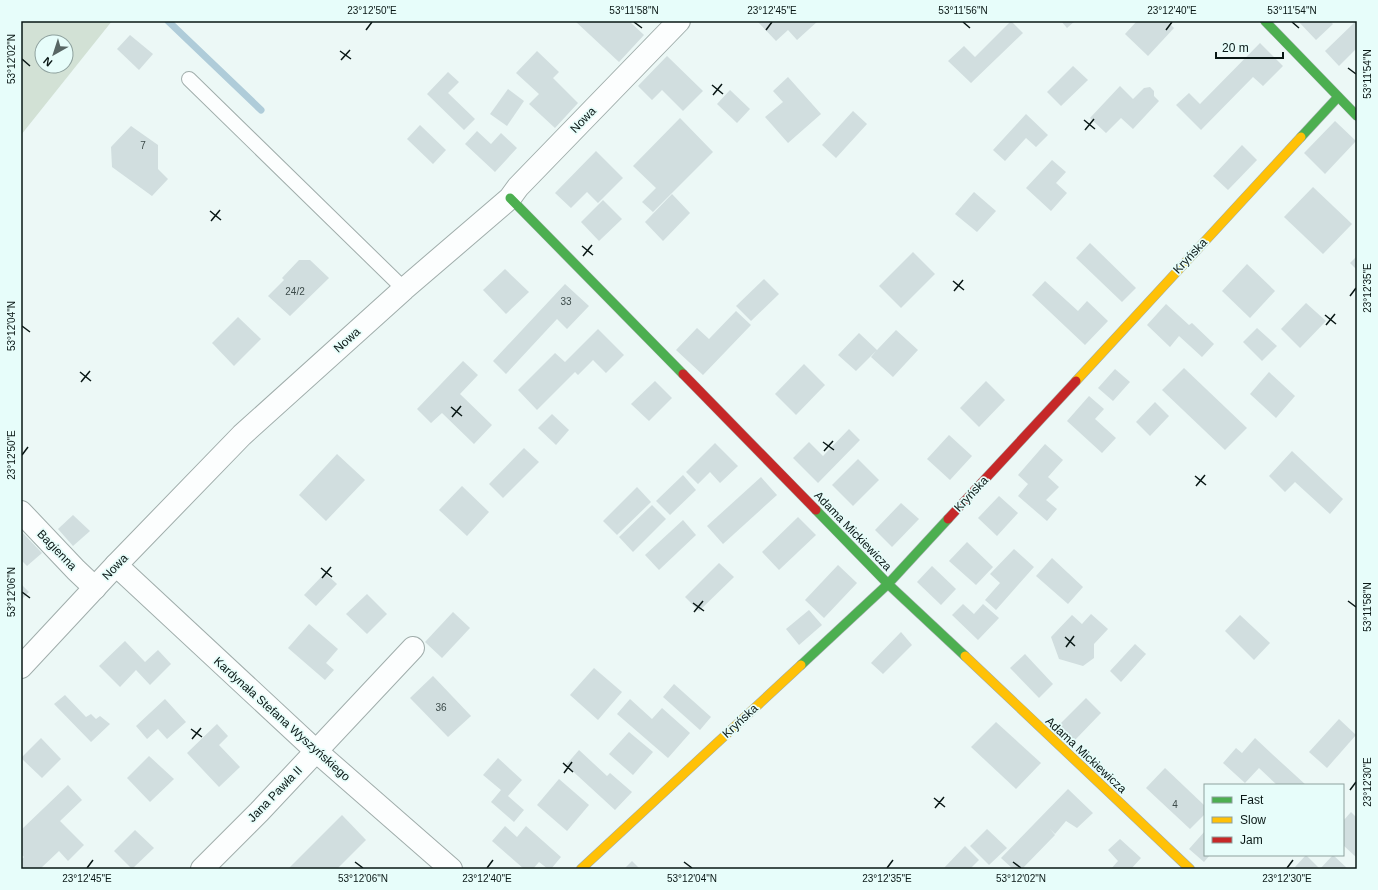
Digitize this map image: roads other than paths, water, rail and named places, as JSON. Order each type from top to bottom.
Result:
[{"type":"street","name":"Nowa","points":[[21,667],[116,565],[242,436],[404,289],[510,198],[524,181],[679,21]]},
{"type":"street","points":[[1265,21],[1350,105]]},
{"type":"street","name":"Kryńska","points":[[581,869],[888,584],[1350,105]]},
{"type":"street","name":"Adama Mickiewicza","points":[[510,198],[888,584],[1190,869]]},
{"type":"street","name":"Bagienna","points":[[21,512],[95,588]]},
{"type":"street","name":"Kardynała Stefana Wyszyńskiego","points":[[116,565],[316,751],[451,869]]},
{"type":"street","name":"Jana Pawła II","points":[[202,869],[413,648]]},
{"type":"lane","points":[[189,79],[404,289]]},
{"type":"waterway","points":[[168,21],[261,110]]}]
